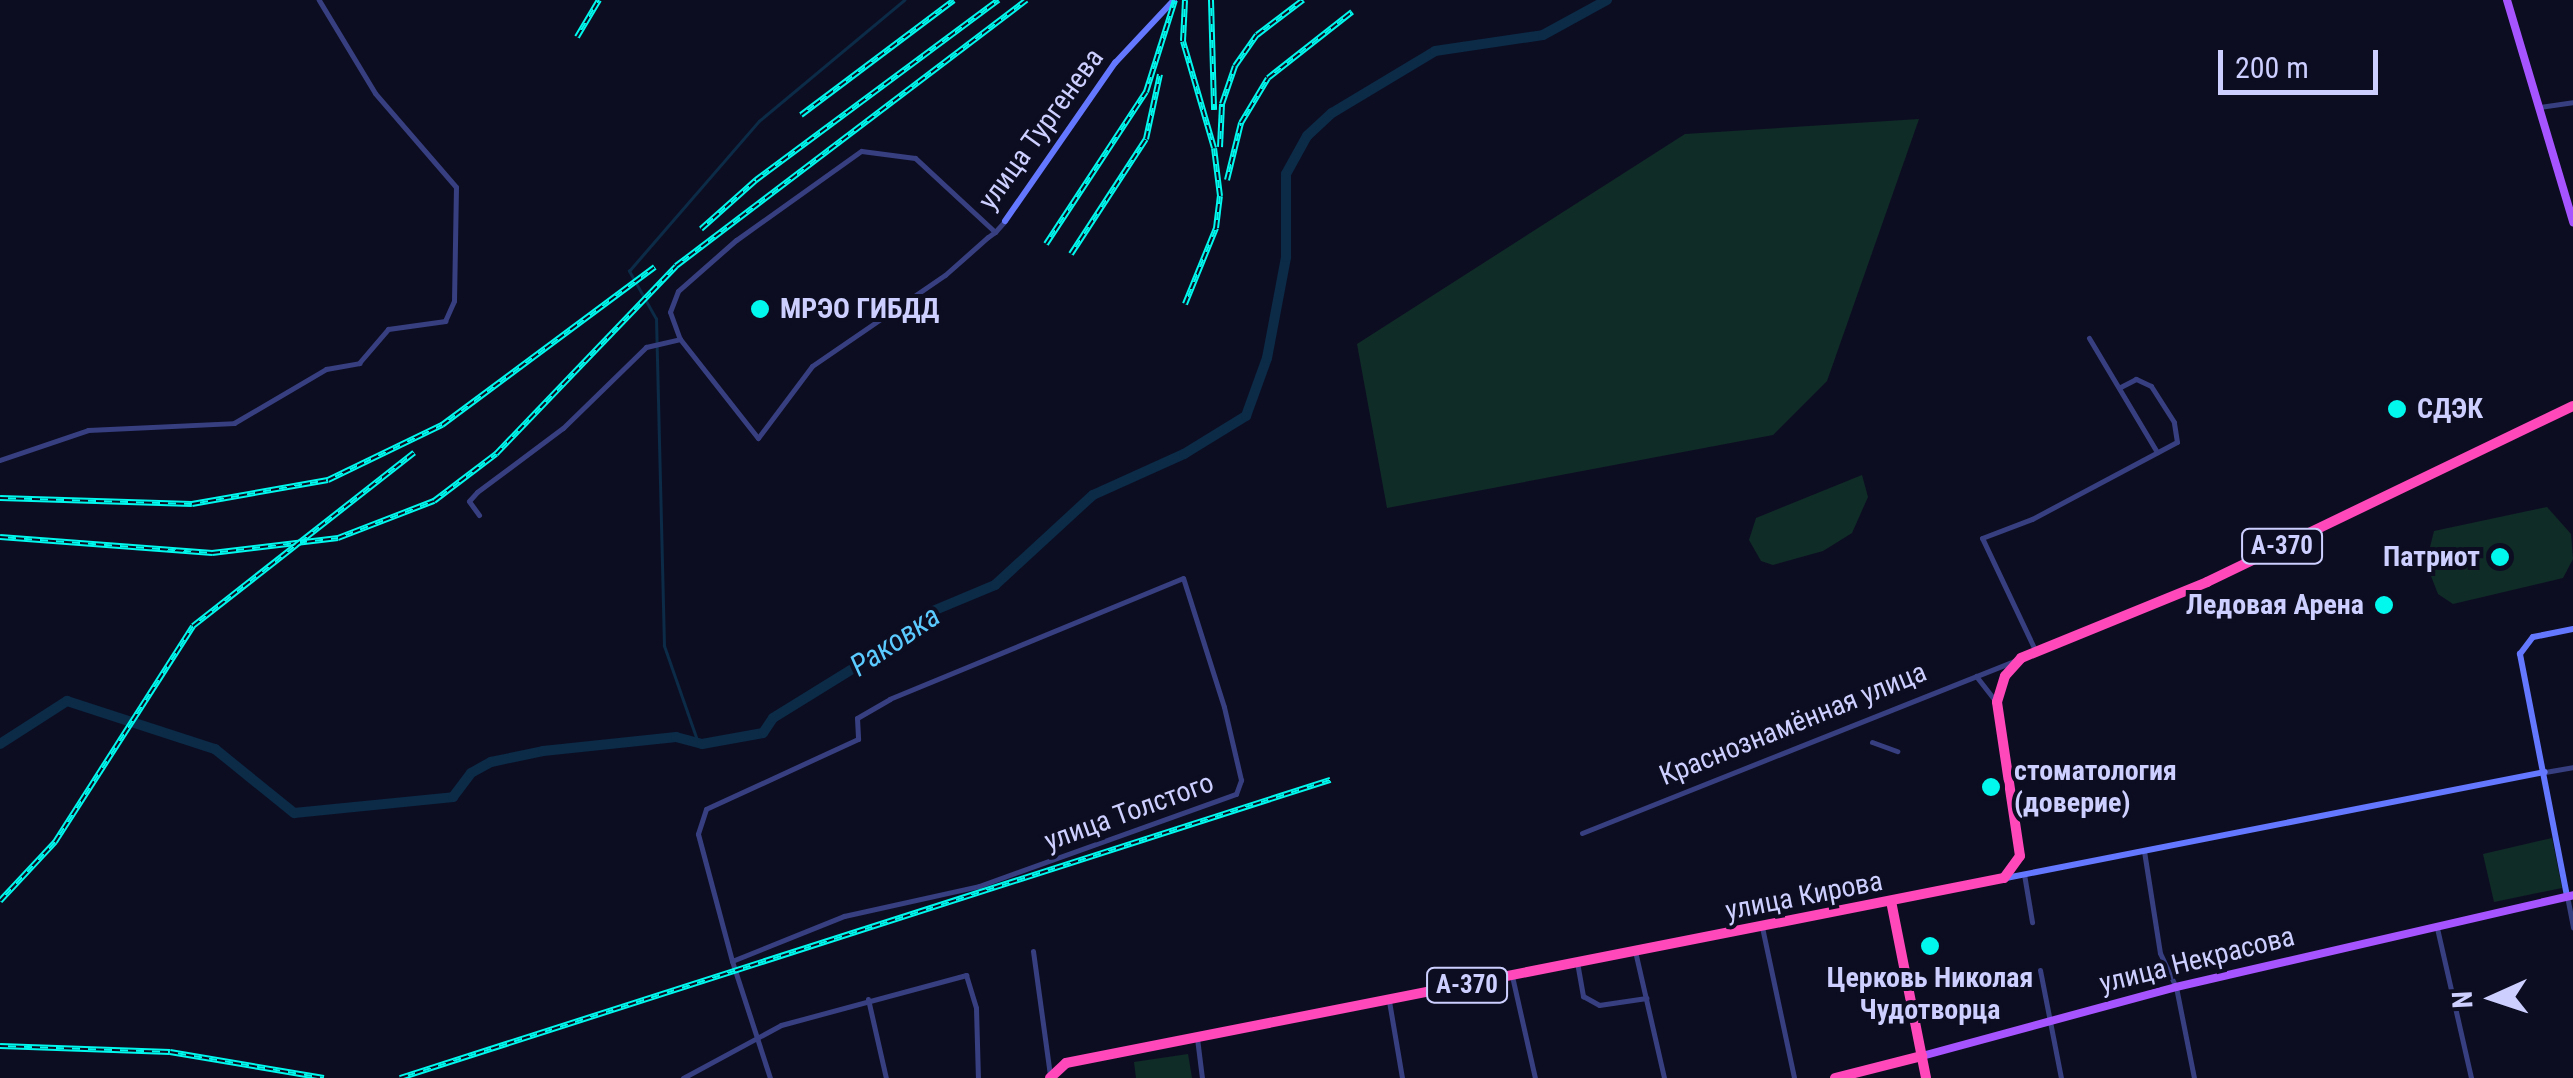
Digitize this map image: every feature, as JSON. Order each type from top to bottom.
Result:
[{"type":"highway","name":"Краснознамённая улица","points":[[1996,702],[2009,670],[2022,658],[2207,582],[2573,403]]},
{"type":"highway","points":[[1996,702],[2020,856],[2004,878]]},
{"type":"highway","name":"улица Кирова","points":[[1050,1078],[1066,1063],[2004,878]]},
{"type":"highway","points":[[1891,901],[1926,1078]]},
{"type":"highway","name":"улица Некрасова","points":[[1835,1078],[1922,1056]]},
{"type":"main road","points":[[2507,0],[2573,222]]},
{"type":"main road","name":"улица Некрасова","points":[[1922,1056],[2176,987],[2570,896]]},
{"type":"street","points":[[0,460],[58,435],[219,426],[253,417],[326,369],[359,363],[388,329],[440,324],[454,301],[456,187],[375,93],[319,0]]},
{"type":"street","name":"улица Тургенева","points":[[680,339],[758,438],[812,366],[994,232],[1106,74],[1174,0]]},
{"type":"street","points":[[2539,108],[2573,102]]},
{"type":"street","points":[[479,515],[469,501],[477,492],[563,428],[640,351],[680,339],[670,312],[678,291],[860,151],[915,158],[994,232]]},
{"type":"street","points":[[2089,338],[2157,452]]},
{"type":"street","points":[[2036,652],[1982,538],[2032,519],[2176,442],[2174,422],[2142,380],[2120,388]]},
{"type":"street","name":"улица Толстого","points":[[1182,578],[1224,708],[1241,780],[1236,794],[1000,880],[868,910],[732,962],[698,834],[706,809],[858,740],[857,718],[890,699],[1182,578]]},
{"type":"street","points":[[2573,629],[2524,643],[2520,654],[2573,926]]},
{"type":"street","name":"Краснознамённая улица","points":[[1582,833],[2022,658]]},
{"type":"street","points":[[1976,676],[1996,702]]},
{"type":"street","points":[[1872,742],[1896,751]]},
{"type":"street","name":"улица Кирова","points":[[2004,878],[2573,767]]},
{"type":"street","points":[[2144,851],[2160,953],[2176,987],[2194,1078]]},
{"type":"street","points":[[2020,856],[2032,922]]},
{"type":"street","points":[[1762,928],[1794,1078]]},
{"type":"street","points":[[2436,928],[2471,1078]]},
{"type":"street","points":[[1033,951],[1050,1078]]},
{"type":"street","points":[[1636,951],[1664,1078]]},
{"type":"street","points":[[732,962],[770,1078]]},
{"type":"street","points":[[1577,962],[1583,996],[1598,1006],[1646,998]]},
{"type":"street","points":[[2040,970],[2061,1078]]},
{"type":"street","points":[[682,1078],[758,1035],[868,998],[968,976],[978,1078]]},
{"type":"street","points":[[1512,976],[1535,1078]]},
{"type":"street","points":[[868,998],[886,1078]]},
{"type":"street","points":[[1389,1001],[1402,1078]]},
{"type":"street","points":[[1197,1038],[1202,1078]]},
{"type":"green space","points":[[1919,119],[1827,381],[1773,435],[1387,508],[1357,344],[1685,134]]},
{"type":"green space","points":[[1862,475],[1868,497],[1852,533],[1823,551],[1773,565],[1761,561],[1749,540],[1756,518]]},
{"type":"green space","name":"Патриот","points":[[2547,507],[2571,534],[2573,559],[2563,578],[2453,604],[2438,594],[2426,563],[2434,531]]},
{"type":"green space","points":[[2552,838],[2562,888],[2494,902],[2483,854]]},
{"type":"green space","points":[[1188,1054],[1192,1078],[1136,1078],[1134,1062]]},
{"type":"waterway","points":[[698,743],[664,646],[656,319],[629,271],[759,121],[904,0]]},
{"type":"waterway","name":"Раковка","points":[[0,744],[67,701],[215,749],[294,813],[453,797],[471,773],[491,762],[543,751],[676,737],[702,744],[763,733],[773,718],[880,652],[928,613],[995,585],[1093,495],[1184,454],[1246,416],[1267,358],[1286,257],[1286,174],[1307,136],[1332,113],[1435,51],[1543,35],[1607,0]]},
{"type":"railway","points":[[577,37],[599,0]]},
{"type":"railway","points":[[801,115],[954,0]]},
{"type":"railway","points":[[701,229],[756,180],[998,0]]},
{"type":"railway","points":[[0,537],[212,553],[338,538],[434,501],[496,454],[676,266],[1027,0]]},
{"type":"railway","points":[[1046,244],[1146,92],[1175,0]]},
{"type":"railway","points":[[1185,0],[1183,41],[1214,148],[1220,196],[1216,228],[1185,304]]},
{"type":"railway","points":[[1211,0],[1214,110]]},
{"type":"railway","points":[[1220,147],[1222,104],[1235,66],[1257,35],[1303,0]]},
{"type":"railway","points":[[1227,180],[1241,123],[1268,78],[1352,12]]},
{"type":"railway","points":[[1071,254],[1146,139],[1160,74]]},
{"type":"railway","points":[[0,498],[192,504],[328,480],[442,425],[655,267]]},
{"type":"railway","points":[[0,901],[55,842],[193,626],[414,453]]},
{"type":"railway","points":[[400,1078],[1330,780]]},
{"type":"railway","points":[[0,1046],[170,1052],[324,1078]]},
{"type":"place","name":"МРЭО ГИБДД","points":[[760,309]]},
{"type":"place","name":"СДЭК","points":[[2397,409]]},
{"type":"place","name":"Патриот","points":[[2500,557]]},
{"type":"place","name":"Ледовая Арена","points":[[2384,605]]},
{"type":"place","name":"стоматология (доверие)","points":[[1991,787]]},
{"type":"place","name":"Церковь Николая Чудотворца","points":[[1930,946]]}]
